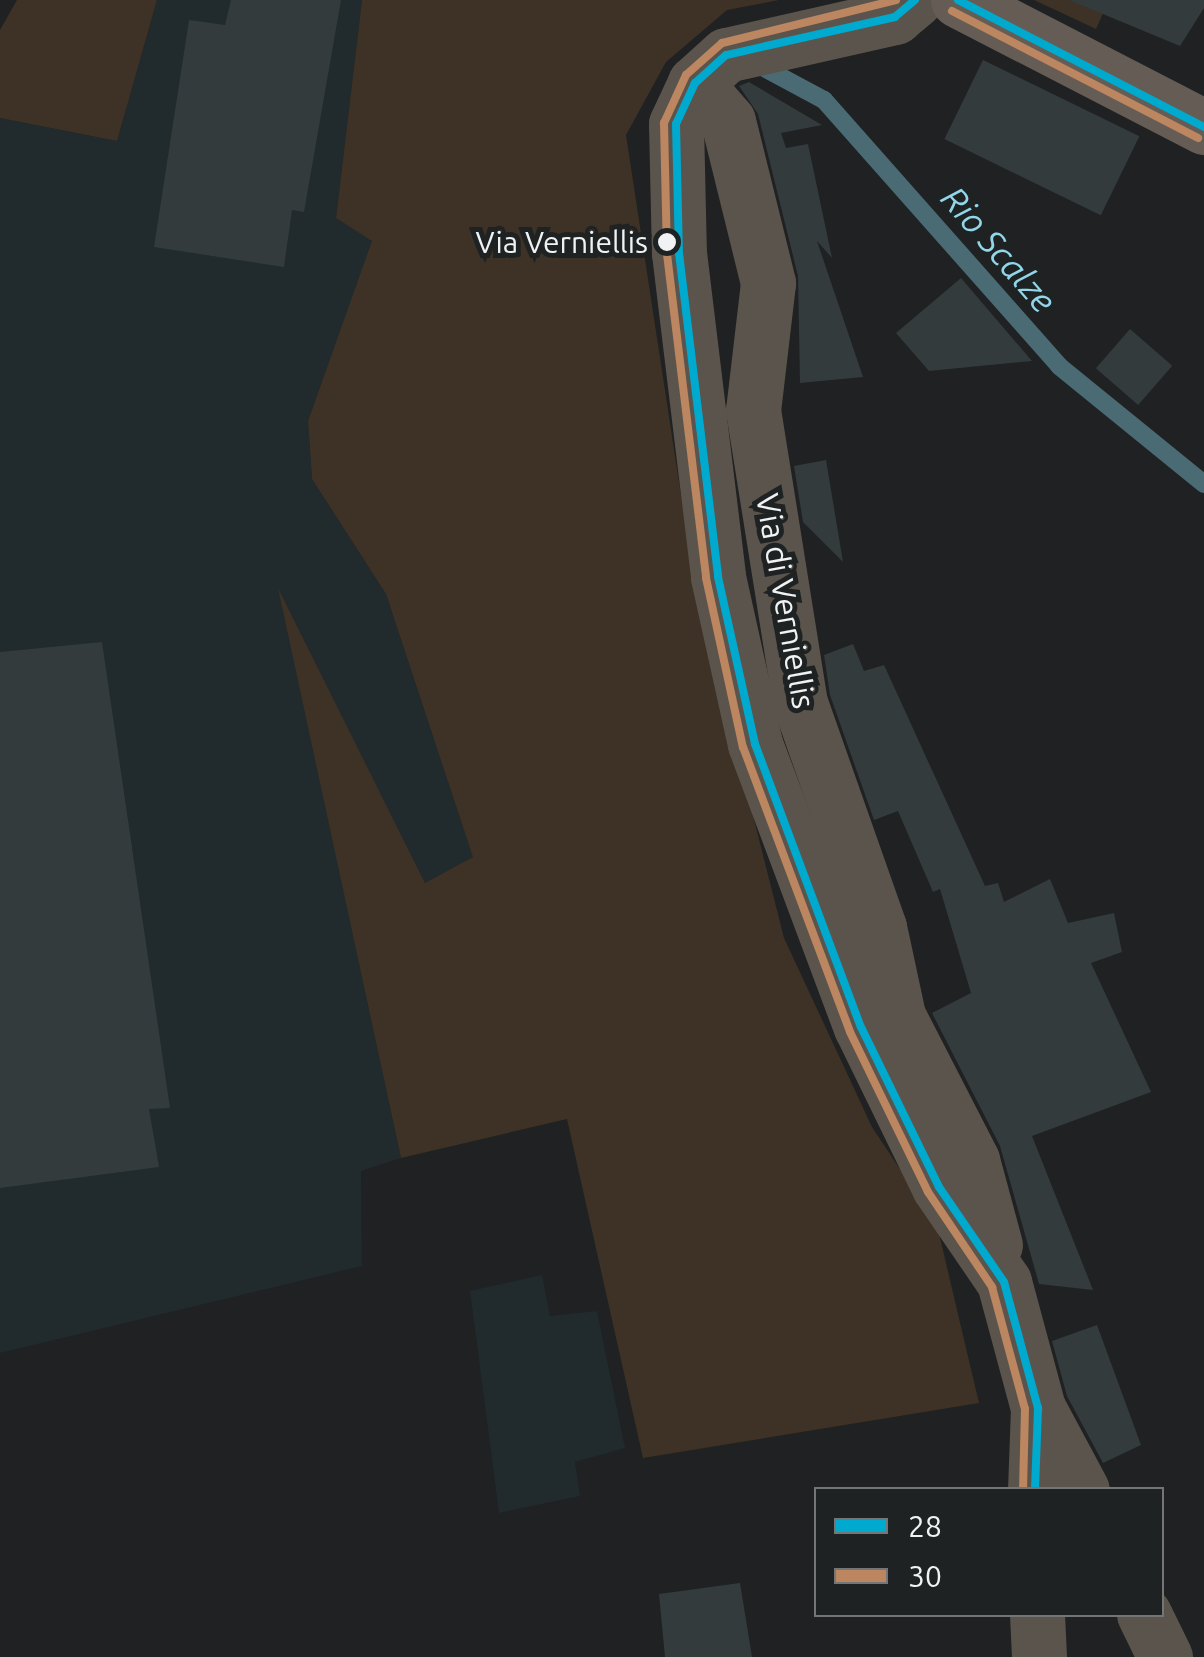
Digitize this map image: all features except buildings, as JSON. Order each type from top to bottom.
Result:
[{"type":"main road","points":[[958,0],[1204,127]]},
{"type":"street","points":[[695,82],[726,55],[895,17],[915,0]]},
{"type":"street","name":"Via di Verniellis","points":[[1004,1282],[939,1187],[861,1027],[755,744],[718,578],[679,253],[676,124],[695,82],[728,121],[765,264],[765,350],[753,410],[800,703],[879,927],[898,1016],[972,1160],[1038,1408],[1080,1487]]},
{"type":"street","points":[[1035,1487],[1038,1408]]},
{"type":"street","points":[[1037,1617],[1039,1657]]},
{"type":"street","points":[[1146,1617],[1166,1657]]},
{"type":"shaded area","points":[[17,0],[157,0],[117,141],[0,118],[0,30]]},
{"type":"shaded area","points":[[157,0],[362,0],[336,218],[373,241],[308,421],[312,479],[386,594],[474,857],[425,883],[280,593],[401,1158],[361,1171],[362,1266],[0,1353],[0,118],[117,141]]},
{"type":"shaded area","points":[[362,0],[779,0],[727,10],[666,62],[626,135],[695,587],[784,938],[872,1127],[937,1225],[979,1403],[643,1458],[567,1119],[401,1158],[278,588],[425,883],[473,857],[386,594],[312,479],[308,421],[372,241],[336,218]]},
{"type":"shaded area","points":[[1034,0],[1109,0],[1096,29]]},
{"type":"shaded area","points":[[542,1275],[550,1316],[597,1311],[625,1448],[575,1462],[580,1496],[499,1513],[470,1291]]},
{"type":"waterway","name":"Rio Scalze","points":[[753,62],[824,100],[1059,366],[1204,484]]},
{"type":"transit line","name":"30","points":[[896,0],[722,43],[686,75],[664,123],[667,254],[706,578],[743,747],[850,1032],[928,1192],[992,1287],[1025,1409],[1023,1487]]},
{"type":"transit line","name":"28","points":[[915,0],[895,17],[726,55],[695,83],[676,124],[679,253],[718,577],[755,744],[861,1027],[939,1187],[1004,1282],[1038,1408],[1035,1487]]},
{"type":"transit line","name":"28","points":[[958,0],[1204,127]]},
{"type":"transit line","name":"30","points":[[952,11],[1198,138]]},
{"type":"place","name":"Via Verniellis","points":[[667,242]]}]
